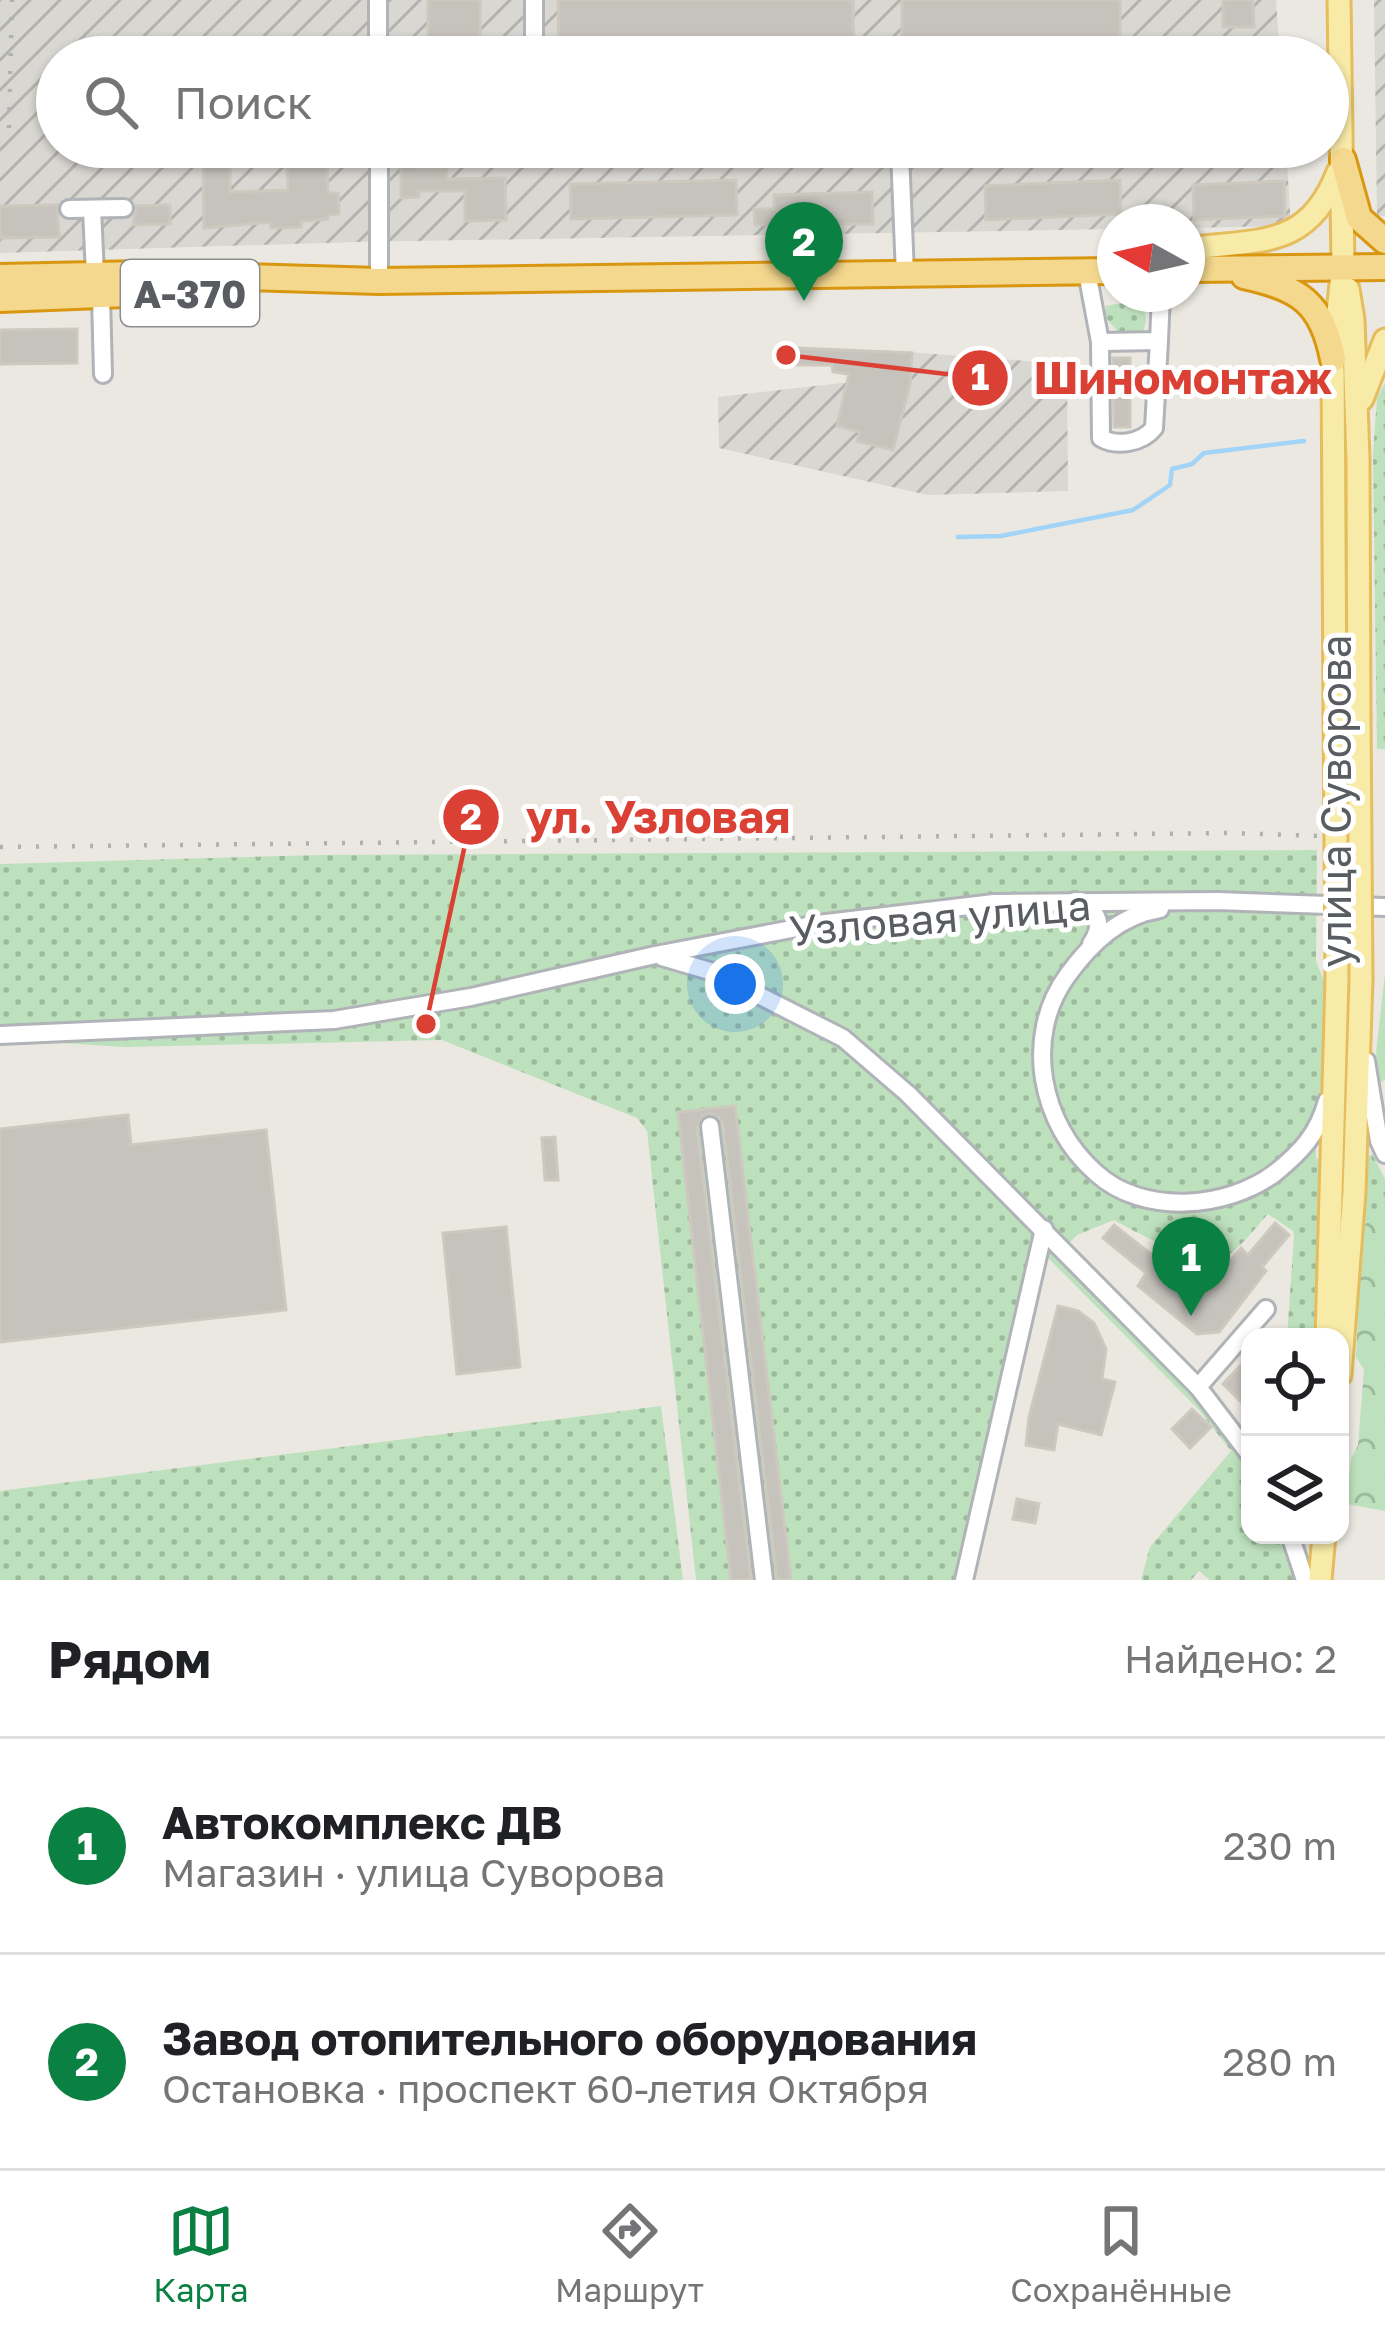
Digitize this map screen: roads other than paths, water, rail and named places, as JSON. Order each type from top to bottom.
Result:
[{"type":"highway","points":[[1345,168],[1359,218],[1385,241]]},
{"type":"highway","points":[[1205,269],[1385,264]]},
{"type":"highway","name":"А-370","points":[[0,277],[98,286],[1097,270]]},
{"type":"highway","points":[[1205,270],[1268,282],[1294,293],[1317,309],[1327,328],[1333,358]]},
{"type":"highway","name":"А-370","points":[[0,299],[98,286]]},
{"type":"main road","name":"улица Суворова","points":[[1340,0],[1341,36]]},
{"type":"main road","points":[[1205,246],[1284,236],[1310,221],[1340,168]]},
{"type":"main road","name":"улица Суворова","points":[[1327,1328],[1337,979],[1333,358],[1343,265],[1343,168]]},
{"type":"main road","name":"улица Суворова","points":[[1343,265],[1353,320],[1358,459],[1361,979],[1354,1192],[1344,1328]]},
{"type":"main road","points":[[1358,459],[1363,397],[1385,340]]},
{"type":"main road","points":[[1319,1580],[1321,1544]]},
{"type":"street","points":[[378,0],[378,36]]},
{"type":"street","points":[[534,0],[534,36]]},
{"type":"street","points":[[379,168],[379,281]]},
{"type":"street","points":[[901,168],[905,274]]},
{"type":"street","points":[[69,209],[124,208]]},
{"type":"street","points":[[92,209],[104,374]]},
{"type":"street","points":[[1102,312],[1101,438],[1110,442],[1142,440],[1154,428],[1160,312]]},
{"type":"street","points":[[1100,342],[1159,340]]},
{"type":"street","points":[[1075,901],[1094,912],[1100,931],[1053,996],[1041,1043],[1046,1094],[1068,1141],[1098,1175],[1130,1193],[1173,1203],[1216,1199],[1258,1185],[1297,1155],[1320,1127],[1335,1071]]},
{"type":"street","points":[[1087,950],[1135,913],[1217,901]]},
{"type":"street","name":"Узловая улица","points":[[0,1035],[334,1020],[471,997],[818,924],[994,903],[1217,901],[1385,907]]},
{"type":"street","points":[[655,955],[713,972],[843,1038],[908,1094],[1044,1229],[1198,1387],[1241,1443]]},
{"type":"street","points":[[1361,979],[1366,1073],[1385,1154]]},
{"type":"street","points":[[710,1126],[764,1580]]},
{"type":"street","points":[[964,1580],[1044,1229]]},
{"type":"street","points":[[1198,1387],[1266,1309]]},
{"type":"street","points":[[1293,1544],[1305,1580]]},
{"type":"waterway","points":[[958,537],[1001,536],[1133,510],[1170,485],[1172,469],[1192,464],[1204,453],[1304,441]]},
{"type":"railway","points":[[9,128],[12,0]]},
{"type":"railway","points":[[0,847],[1228,833],[1385,838]]},
{"type":"place","name":"Завод отопительного оборудования","points":[[804,301]]},
{"type":"place","name":"Шиномонтаж","points":[[786,355]]},
{"type":"place","name":"ул. Узловая","points":[[426,1024]]},
{"type":"place","name":"Автокомплекс ДВ","points":[[1191,1316]]}]
